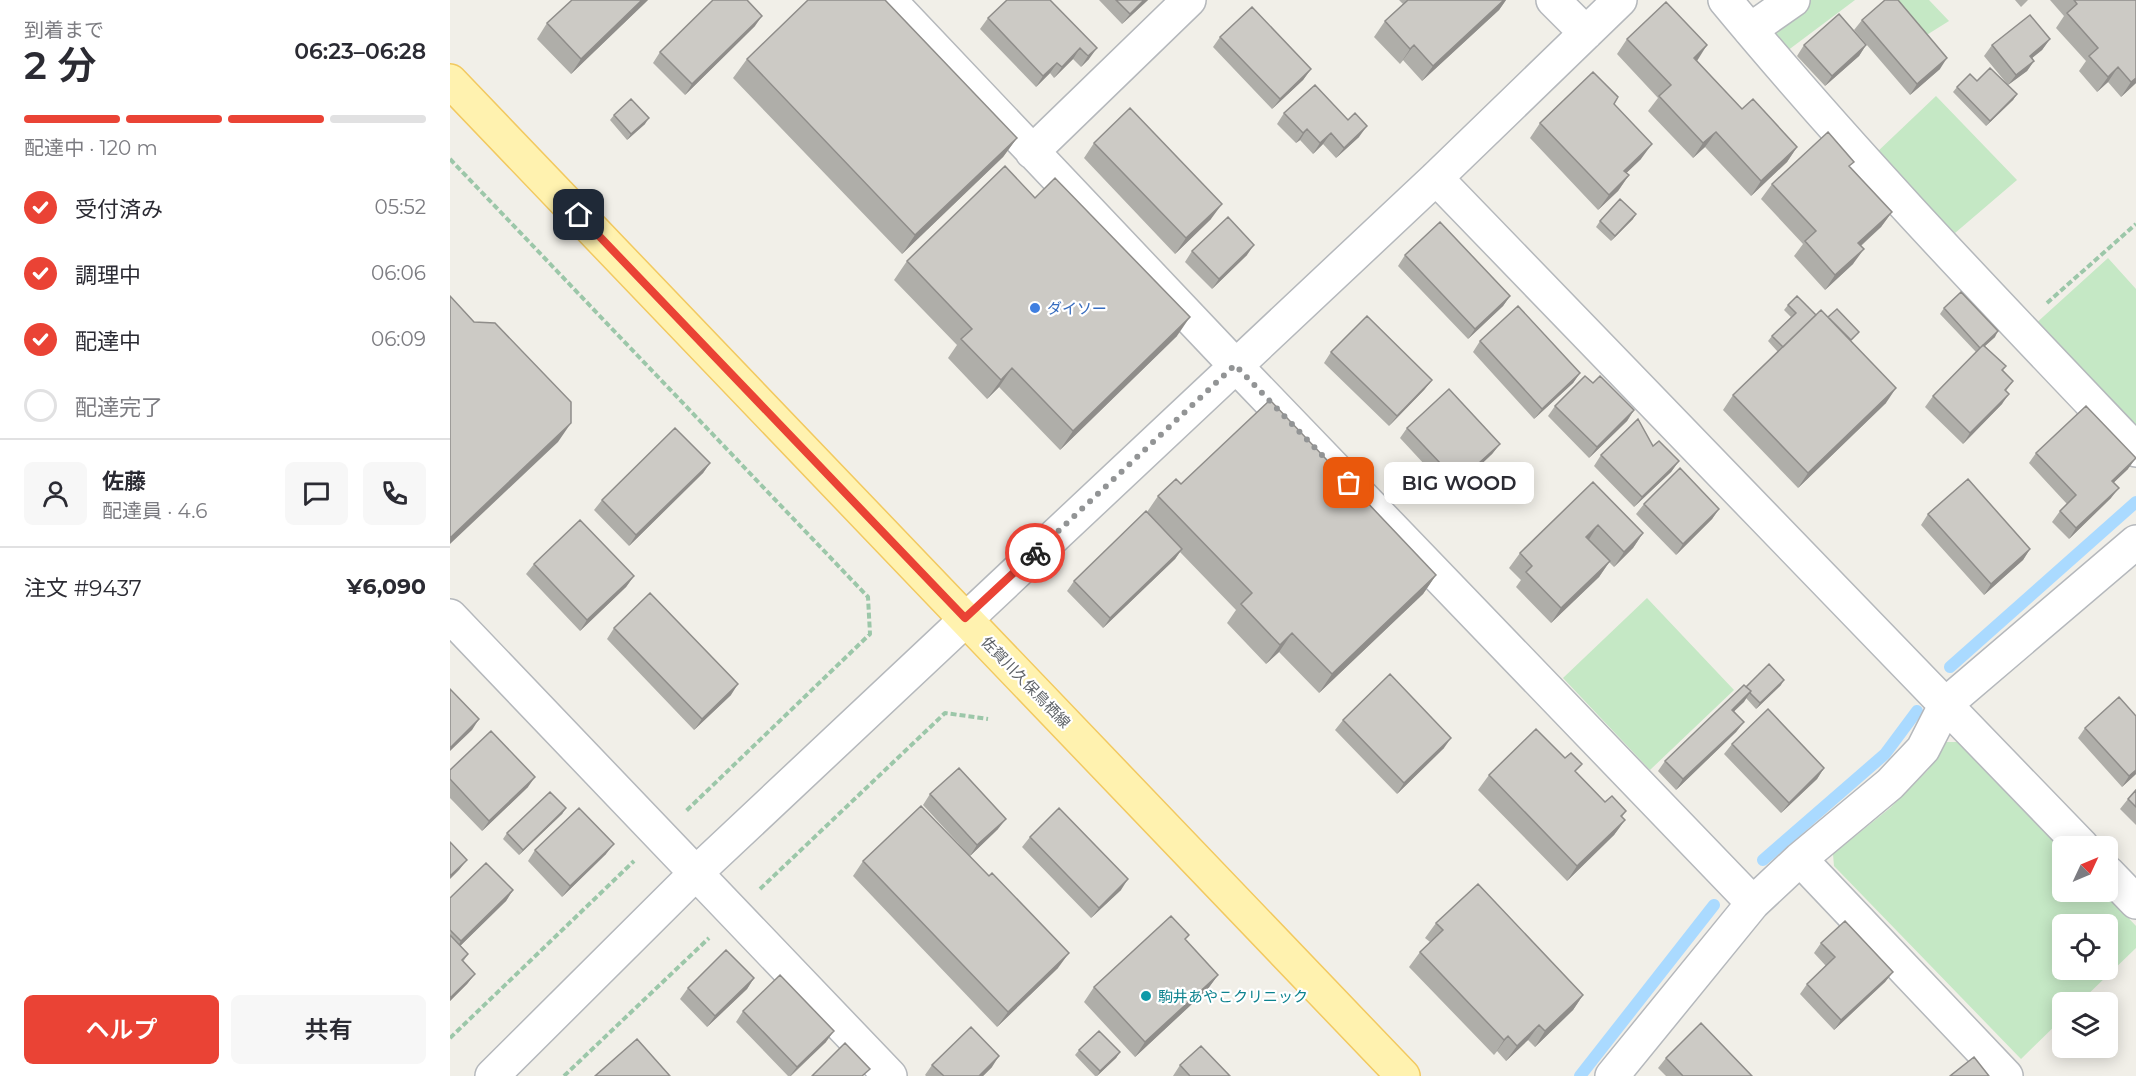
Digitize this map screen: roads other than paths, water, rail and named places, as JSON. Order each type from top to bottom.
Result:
[{"type":"main road","name":"佐賀川久保鳥栖線","points":[[450,81],[1403,1076]]},
{"type":"street","points":[[889,0],[1235,365],[1753,903]]},
{"type":"street","points":[[1032,152],[1189,0]]},
{"type":"street","points":[[1553,0],[1586,33]]},
{"type":"street","points":[[511,1070],[697,872],[1436,178],[1620,0]]},
{"type":"street","points":[[1725,0],[1792,80],[1920,224],[2136,450]]},
{"type":"street","points":[[1750,30],[1793,0]]},
{"type":"street","points":[[1436,178],[2072,836]]},
{"type":"street","points":[[1612,1076],[1753,903],[1800,859],[1890,784],[1923,749],[1946,704],[2136,542]]},
{"type":"street","points":[[452,623],[697,872],[890,1076]]},
{"type":"street","points":[[1800,859],[2006,1076]]},
{"type":"street","points":[[2118,883],[2136,902]]},
{"type":"waterway","points":[[1950,667],[2136,502]]},
{"type":"waterway","points":[[1763,860],[1885,754],[1917,711]]},
{"type":"waterway","points":[[1580,1076],[1714,905]]},
{"type":"place","name":"ダイソー","points":[[1035,308]]},
{"type":"place","name":"BIG WOOD","points":[[1349,483]]},
{"type":"place","name":"駒井あやこクリニック","points":[[1146,996]]}]
